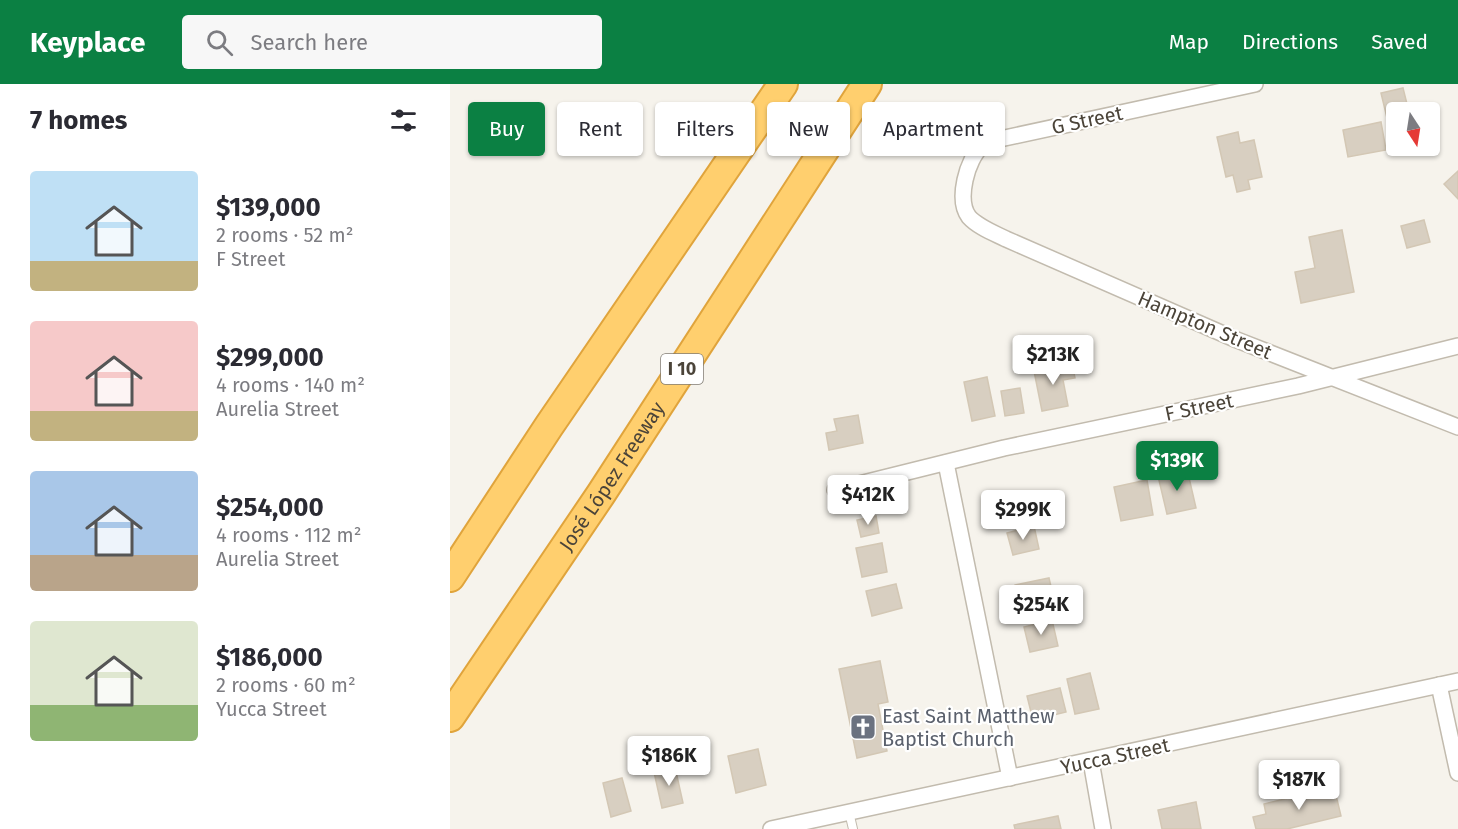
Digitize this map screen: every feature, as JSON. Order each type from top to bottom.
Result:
[{"type":"highway","points":[[450,577],[549,426],[783,84]]},
{"type":"highway","name":"José López Freeway","points":[[450,717],[601,494],[867,84]]},
{"type":"street","name":"G Street","points":[[964,205],[962,189],[977,152],[984,144],[1000,138],[1255,84]]},
{"type":"street","name":"Hampton Street","points":[[964,205],[969,216],[980,226],[1006,239],[1237,340],[1458,427]]},
{"type":"street","name":"F Street","points":[[835,490],[1458,346]]},
{"type":"street","points":[[946,463],[1010,778]]},
{"type":"street","name":"Yucca Street","points":[[771,829],[1458,681]]},
{"type":"street","points":[[1439,685],[1458,773]]},
{"type":"street","points":[[1091,761],[1103,829]]},
{"type":"lane","points":[[849,812],[853,829]]},
{"type":"building","points":[[1403,88],[1406,102],[1386,102],[1386,114],[1381,93]]},
{"type":"building","points":[[1381,122],[1386,150],[1348,157],[1343,130]]},
{"type":"building","points":[[1238,132],[1240,143],[1254,140],[1262,177],[1248,180],[1250,189],[1237,192],[1233,175],[1226,177],[1217,137]]},
{"type":"building","points":[[1458,171],[1458,199],[1444,184]]},
{"type":"building","points":[[1424,220],[1430,242],[1407,248],[1401,226]]},
{"type":"building","points":[[1342,230],[1354,292],[1301,303],[1295,272],[1315,268],[1309,237]]},
{"type":"building","points":[[1072,364],[1075,378],[1063,380],[1068,406],[1042,411],[1034,371]]},
{"type":"building","points":[[987,377],[995,416],[972,421],[964,382]]},
{"type":"building","points":[[1020,388],[1024,413],[1005,416],[1001,391]]},
{"type":"building","points":[[858,415],[863,443],[829,450],[826,433],[837,431],[834,419]]},
{"type":"building","points":[[1187,469],[1196,508],[1167,514],[1158,476]]},
{"type":"building","points":[[1147,480],[1153,515],[1121,521],[1114,487]]},
{"type":"building","points":[[876,516],[879,533],[861,537],[857,520]]},
{"type":"building","points":[[1034,526],[1039,549],[1013,555],[1007,533]]},
{"type":"building","points":[[882,543],[887,572],[862,577],[856,548]]},
{"type":"building","points":[[1049,578],[1055,604],[1020,611],[1015,585]]},
{"type":"building","points":[[896,584],[902,608],[872,616],[866,591]]},
{"type":"building","points":[[1052,620],[1058,646],[1030,652],[1024,627]]},
{"type":"building","points":[[880,661],[888,702],[878,704],[887,751],[857,758],[839,669]]},
{"type":"building","points":[[1090,673],[1099,709],[1075,714],[1067,679]]},
{"type":"building","points":[[1060,688],[1066,712],[1033,720],[1027,696]]},
{"type":"building","points":[[758,749],[766,785],[736,793],[728,756]]},
{"type":"building","points":[[675,767],[683,803],[662,808],[654,772]]},
{"type":"building","points":[[622,778],[631,811],[611,817],[603,783]]},
{"type":"building","points":[[1334,787],[1341,816],[1287,829],[1256,829],[1253,817],[1266,814],[1264,804]]},
{"type":"building","points":[[1196,802],[1201,829],[1162,829],[1158,810]]},
{"type":"building","points":[[1058,816],[1061,829],[1015,829],[1014,825]]},
{"type":"place","name":"East Saint Matthew Baptist Church","points":[[863,727]]}]
